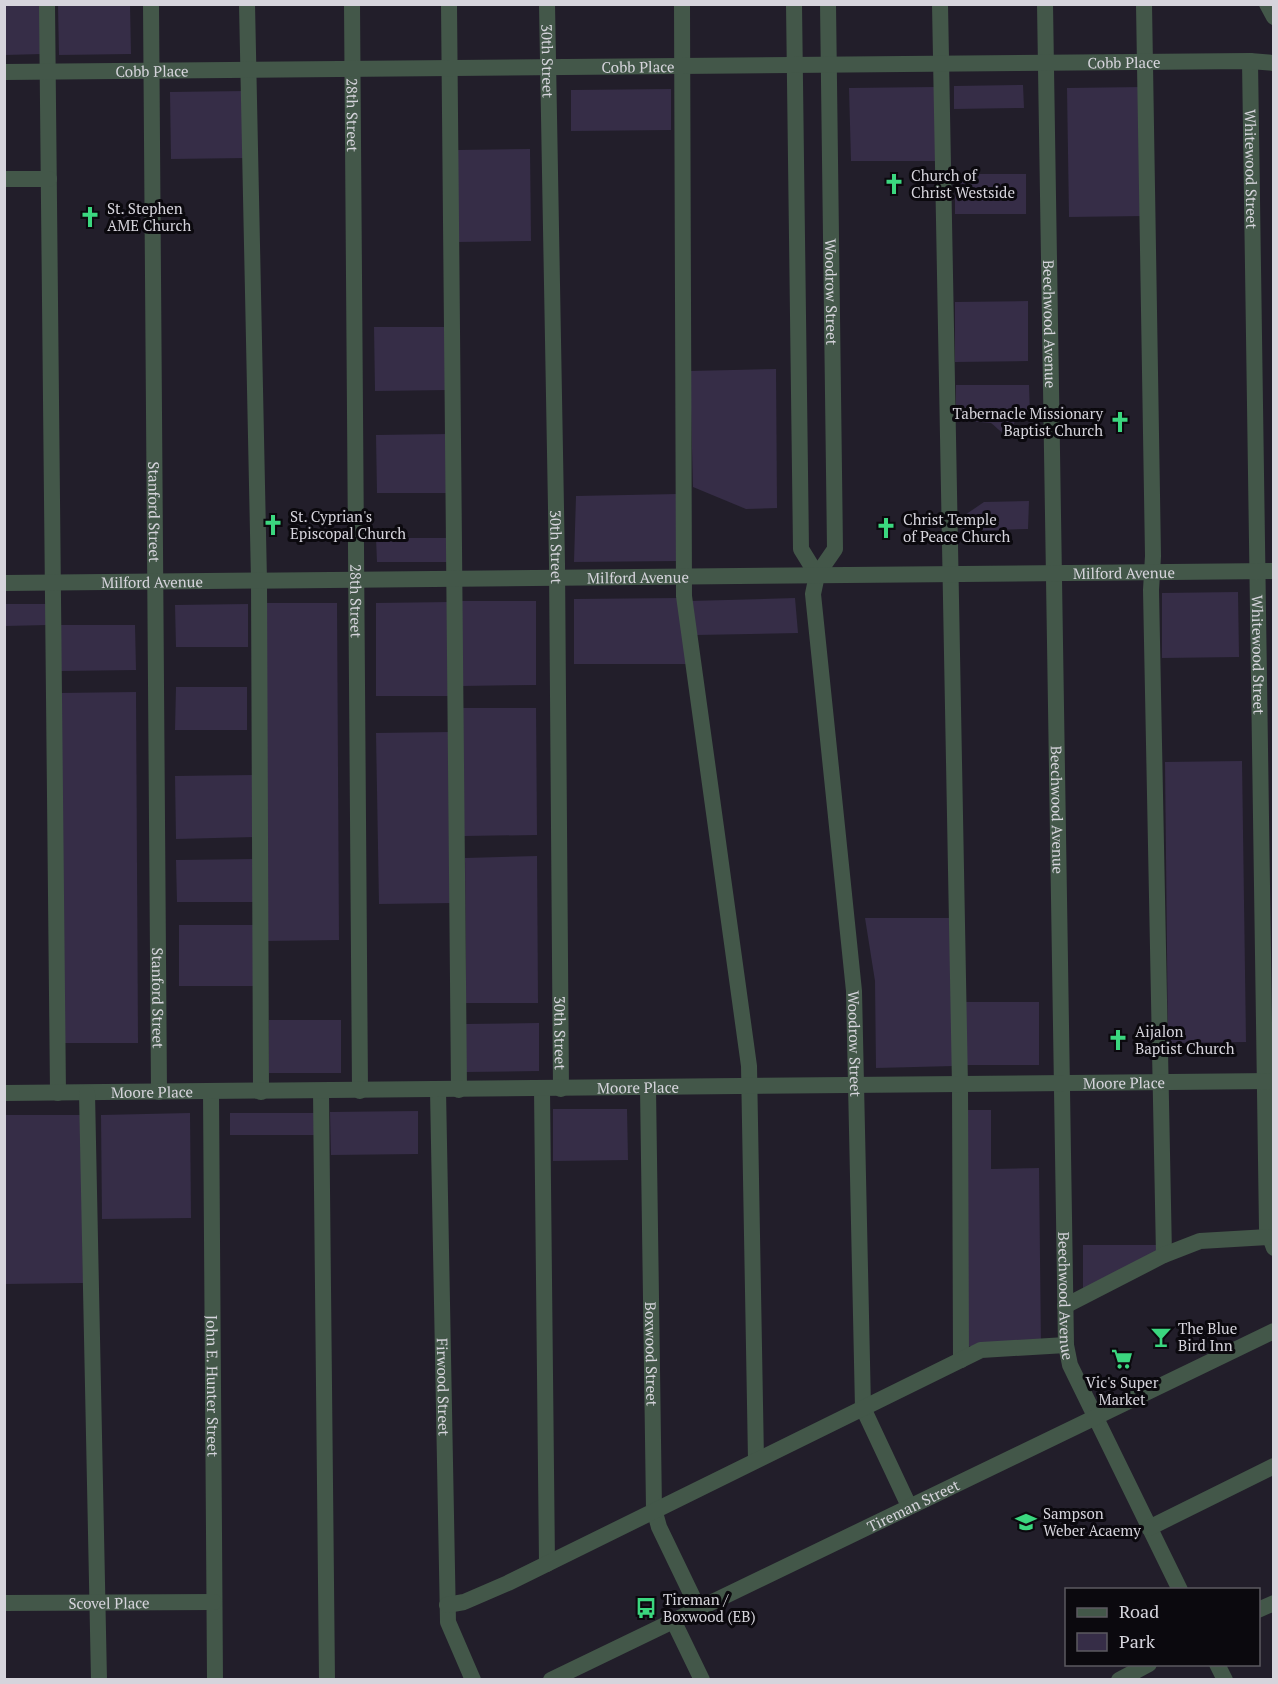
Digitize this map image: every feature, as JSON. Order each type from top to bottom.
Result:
[{"type":"street","points":[[47,4],[51,582],[58,1093]]},
{"type":"street","name":"Stanford Street","points":[[151,4],[159,1092]]},
{"type":"street","points":[[247,4],[259,581],[261,1092]]},
{"type":"street","name":"28th Street","points":[[352,4],[360,1091]]},
{"type":"street","points":[[449,4],[459,1090]]},
{"type":"street","name":"30th Street","points":[[547,4],[557,578],[561,1089]]},
{"type":"street","points":[[682,4],[684,577],[750,1088],[756,1460]]},
{"type":"street","points":[[794,4],[801,549],[817,575]]},
{"type":"street","name":"Woodrow Street","points":[[828,4],[835,549],[817,575],[814,601],[854,991],[863,1408],[909,1506]]},
{"type":"street","points":[[940,4],[953,575],[961,1360]]},
{"type":"street","name":"Beechwood Avenue","points":[[1045,4],[1066,1345],[1070,1365],[1094,1417],[1179,1588]]},
{"type":"street","points":[[1144,4],[1164,1255]]},
{"type":"street","points":[[1267,4],[1274,17]]},
{"type":"street","name":"Cobb Place","points":[[4,72],[1250,61],[1274,63]]},
{"type":"street","name":"Whitewood Street","points":[[1250,61],[1265,571],[1271,1243]]},
{"type":"street","points":[[4,179],[49,179]]},
{"type":"street","name":"Milford Avenue","points":[[4,583],[1265,571]]},
{"type":"street","name":"Moore Place","points":[[4,1094],[1269,1082]]},
{"type":"street","name":"Boxwood Street","points":[[648,1088],[654,1509],[658,1527],[698,1608]]},
{"type":"street","points":[[542,1089],[547,1564]]},
{"type":"street","name":"Firwood Street","points":[[438,1090],[447,1605],[451,1633],[472,1680]]},
{"type":"street","points":[[321,1091],[327,1680]]},
{"type":"street","name":"John E. Hunter Street","points":[[211,1092],[215,1680]]},
{"type":"street","points":[[87,1093],[99,1680]]},
{"type":"street","points":[[1065,1306],[1164,1255],[1200,1241],[1271,1243]]},
{"type":"street","name":"Tireman Street","points":[[551,1680],[1274,1330]]},
{"type":"street","points":[[447,1605],[464,1602],[547,1564],[654,1509],[981,1350],[1066,1345]]},
{"type":"street","points":[[1149,1528],[1274,1466]]},
{"type":"street","name":"Scovel Place","points":[[4,1604],[214,1602]]},
{"type":"street","points":[[1260,1609],[1274,1603]]},
{"type":"street","points":[[673,1620],[702,1680]]},
{"type":"street","points":[[1119,1680],[1147,1666]]},
{"type":"street","points":[[1218,1666],[1225,1680]]},
{"type":"green space","points":[[4,5],[42,5],[42,54],[5,55]]},
{"type":"green space","points":[[58,5],[130,5],[131,54],[59,55]]},
{"type":"green space","points":[[1023,85],[1024,108],[954,109],[954,86]]},
{"type":"green space","points":[[935,87],[936,161],[851,161],[849,88]]},
{"type":"green space","points":[[1143,87],[1144,216],[1069,217],[1067,88]]},
{"type":"green space","points":[[671,89],[671,130],[571,131],[571,90]]},
{"type":"green space","points":[[246,91],[247,158],[171,159],[170,92]]},
{"type":"green space","points":[[530,149],[531,241],[458,242],[457,150]]},
{"type":"green space","points":[[955,174],[1026,174],[1026,214],[955,214]]},
{"type":"green space","points":[[1028,301],[1028,361],[955,362],[955,302]]},
{"type":"green space","points":[[374,327],[447,327],[448,390],[375,391]]},
{"type":"green space","points":[[776,369],[777,508],[746,509],[693,487],[690,371]]},
{"type":"green space","points":[[956,385],[1029,385],[1030,415],[1015,421],[1010,433],[1002,432],[991,423],[956,420]]},
{"type":"green space","points":[[449,434],[449,493],[377,493],[376,435]]},
{"type":"green space","points":[[678,494],[679,561],[574,562],[576,496]]},
{"type":"green space","points":[[1029,501],[1028,529],[963,531],[962,517],[984,502]]},
{"type":"green space","points":[[376,538],[449,538],[450,562],[377,562]]},
{"type":"green space","points":[[1238,592],[1239,657],[1162,658],[1162,593]]},
{"type":"green space","points":[[680,598],[689,664],[574,664],[574,599]]},
{"type":"green space","points":[[795,598],[798,633],[696,635],[690,601]]},
{"type":"green space","points":[[460,601],[536,601],[536,685],[461,686]]},
{"type":"green space","points":[[451,602],[451,696],[376,696],[376,603]]},
{"type":"green space","points":[[261,603],[337,603],[339,940],[263,941]]},
{"type":"green space","points":[[4,604],[48,604],[48,625],[5,626]]},
{"type":"green space","points":[[248,604],[248,647],[176,647],[175,605]]},
{"type":"green space","points":[[59,625],[135,625],[136,670],[60,671]]},
{"type":"green space","points":[[176,687],[247,687],[247,730],[175,730]]},
{"type":"green space","points":[[136,692],[138,1043],[63,1043],[60,693]]},
{"type":"green space","points":[[461,708],[536,708],[537,835],[464,836]]},
{"type":"green space","points":[[451,732],[453,903],[379,904],[376,733]]},
{"type":"green space","points":[[1242,761],[1246,1042],[1168,1043],[1165,762]]},
{"type":"green space","points":[[254,775],[255,837],[176,839],[175,776]]},
{"type":"green space","points":[[537,856],[538,1003],[466,1003],[465,858]]},
{"type":"green space","points":[[256,859],[257,902],[177,902],[176,860]]},
{"type":"green space","points":[[865,918],[950,918],[954,1066],[876,1068],[875,981]]},
{"type":"green space","points":[[179,925],[253,925],[253,986],[179,986]]},
{"type":"green space","points":[[965,1002],[1039,1002],[1039,1065],[965,1065]]},
{"type":"green space","points":[[269,1020],[341,1020],[341,1073],[269,1073]]},
{"type":"green space","points":[[539,1023],[539,1071],[466,1072],[465,1024]]},
{"type":"green space","points":[[553,1109],[627,1109],[628,1160],[553,1161]]},
{"type":"green space","points":[[965,1110],[991,1110],[991,1169],[1039,1168],[1041,1346],[967,1346]]},
{"type":"green space","points":[[418,1111],[418,1154],[331,1155],[330,1112]]},
{"type":"green space","points":[[190,1113],[191,1218],[102,1219],[101,1115]]},
{"type":"green space","points":[[230,1113],[314,1113],[314,1135],[230,1135]]},
{"type":"green space","points":[[4,1115],[82,1115],[83,1283],[5,1284]]},
{"type":"green space","points":[[1083,1245],[1157,1245],[1157,1254],[1083,1290]]},
{"type":"place","name":"Church of Christ Westside","points":[[894,184]]},
{"type":"place","name":"St. Stephen AME Church","points":[[90,217]]},
{"type":"place","name":"Tabernacle Missionary Baptist Church","points":[[1120,422]]},
{"type":"place","name":"St. Cyprian's Episcopal Church","points":[[273,525]]},
{"type":"place","name":"Christ Temple of Peace Church","points":[[886,528]]},
{"type":"place","name":"Aijalon Baptist Church","points":[[1118,1040]]},
{"type":"place","name":"The Blue Bird Inn","points":[[1161,1337]]},
{"type":"place","name":"Vic's Super Market","points":[[1122,1359]]},
{"type":"place","name":"Sampson Weber Acaemy","points":[[1026,1522]]},
{"type":"place","name":"Tireman / Boxwood (EB)","points":[[646,1608]]}]
